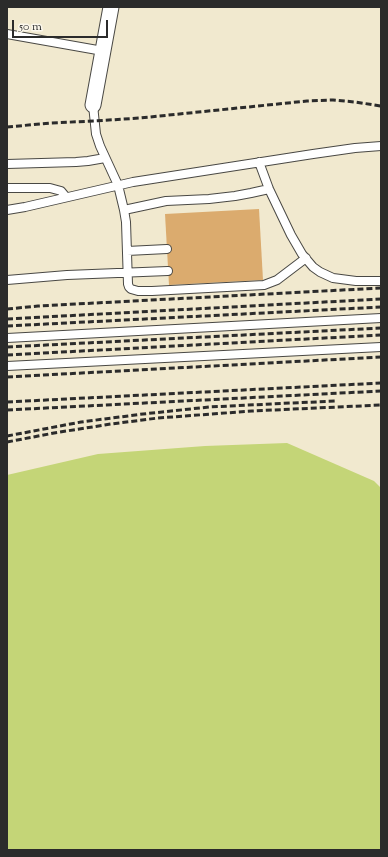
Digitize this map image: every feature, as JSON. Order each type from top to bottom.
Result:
[{"type":"street","points":[[93,105],[111,7]]},
{"type":"lane","points":[[7,34],[104,51]]},
{"type":"lane","points":[[93,105],[96,134],[118,185],[124,210],[126,222],[127,272],[129,287],[138,291],[152,291],[264,285],[277,280],[306,258]]},
{"type":"lane","points":[[7,210],[118,185],[259,162],[355,148],[381,146]]},
{"type":"lane","points":[[7,164],[76,162],[106,158]]},
{"type":"lane","points":[[259,162],[288,230],[296,245],[313,267],[333,278],[356,281],[381,281]]},
{"type":"lane","points":[[7,188],[50,188],[61,191],[66,197]]},
{"type":"lane","points":[[124,210],[166,201],[209,199],[270,189]]},
{"type":"lane","points":[[127,251],[167,249]]},
{"type":"lane","points":[[7,280],[67,275],[168,271]]},
{"type":"lane","points":[[7,338],[381,318]]},
{"type":"lane","points":[[7,366],[381,347]]},
{"type":"green space","points":[[287,443],[374,481],[381,488],[381,850],[7,850],[7,475],[98,454],[205,446]]},
{"type":"building","points":[[259,209],[263,280],[169,285],[165,214]]},
{"type":"railway","points":[[7,127],[140,118],[307,101],[333,100],[381,106]]},
{"type":"railway","points":[[7,309],[38,306],[381,288]]},
{"type":"railway","points":[[7,319],[381,299]]},
{"type":"railway","points":[[7,326],[381,307]]},
{"type":"railway","points":[[7,347],[381,328]]},
{"type":"railway","points":[[7,355],[381,335]]},
{"type":"railway","points":[[7,377],[381,357]]},
{"type":"railway","points":[[7,402],[381,383]]},
{"type":"railway","points":[[7,410],[381,391]]},
{"type":"railway","points":[[7,436],[81,422],[143,414],[209,407],[337,401]]},
{"type":"railway","points":[[7,442],[54,433],[158,418],[252,411],[381,405]]}]
